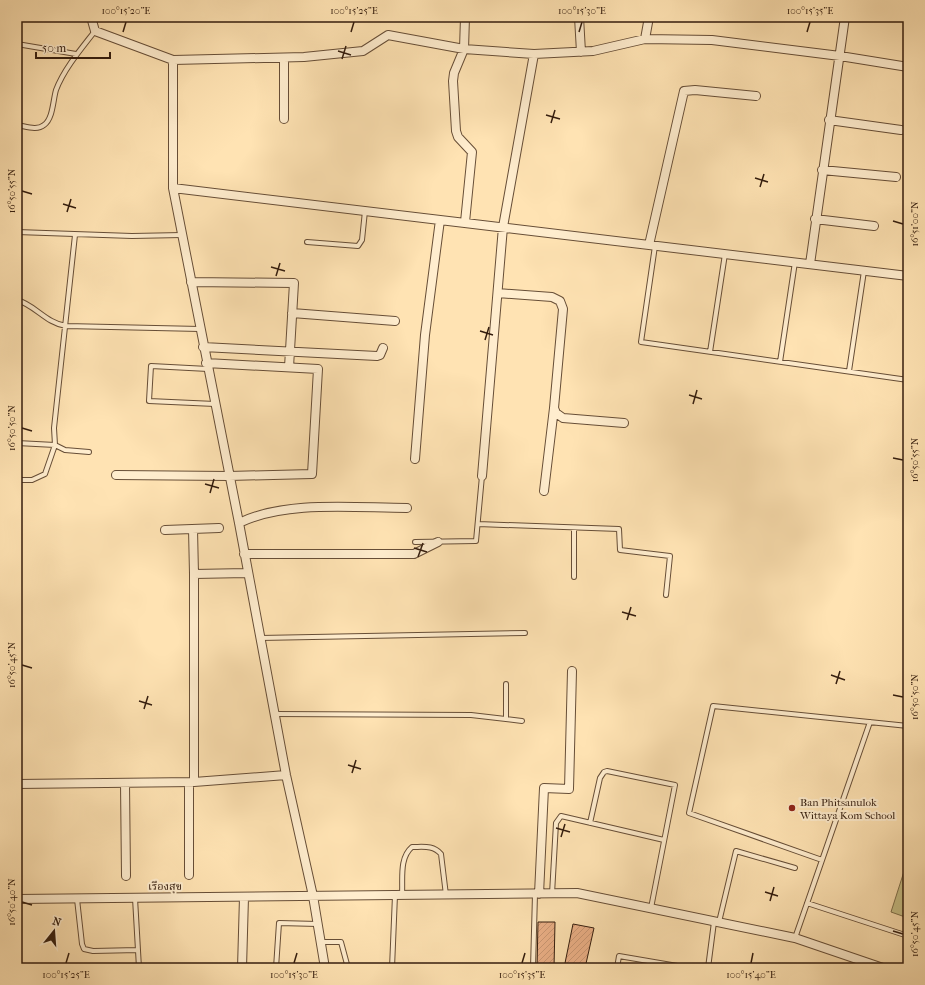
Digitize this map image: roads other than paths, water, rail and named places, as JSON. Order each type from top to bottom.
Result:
[{"type":"street","points":[[91,17],[94,31],[173,60],[284,58],[364,51],[388,35],[464,49],[534,54],[593,51],[645,39],[712,40],[840,56],[908,67]]},
{"type":"street","points":[[465,17],[464,49],[454,74],[456,131],[458,137],[472,152],[465,222]]},
{"type":"street","points":[[579,17],[581,52]]},
{"type":"street","points":[[645,39],[649,17]]},
{"type":"street","points":[[810,264],[829,120],[845,17]]},
{"type":"street","points":[[482,476],[503,227],[534,54]]},
{"type":"street","points":[[284,58],[284,119]]},
{"type":"street","points":[[173,60],[172,188],[239,523],[247,573],[286,775],[313,896],[325,968]]},
{"type":"street","points":[[652,245],[684,91],[695,90],[756,96]]},
{"type":"street","points":[[829,120],[901,130]]},
{"type":"street","points":[[822,170],[896,177]]},
{"type":"street","points":[[172,188],[908,276]]},
{"type":"street","points":[[815,219],[874,226]]},
{"type":"street","points":[[415,459],[425,335],[440,220]]},
{"type":"street","points":[[191,282],[294,283],[289,367]]},
{"type":"street","points":[[498,293],[552,297],[560,301],[562,309],[554,408],[544,491]]},
{"type":"street","points":[[292,313],[395,321]]},
{"type":"street","points":[[203,347],[377,356],[380,355],[383,348]]},
{"type":"street","points":[[116,475],[229,476],[312,474],[318,370],[289,367],[207,366]]},
{"type":"street","points":[[554,408],[556,413],[563,418],[624,423]]},
{"type":"street","points":[[239,523],[252,516],[270,512],[306,508],[407,508]]},
{"type":"street","points":[[165,530],[219,528]]},
{"type":"street","points":[[189,875],[192,782],[193,529]]},
{"type":"street","points":[[244,554],[414,554],[438,542]]},
{"type":"street","points":[[194,574],[247,573]]},
{"type":"street","points":[[537,894],[544,788],[569,789],[572,671]]},
{"type":"street","points":[[17,784],[192,782],[286,775]]},
{"type":"street","points":[[125,783],[126,876]]},
{"type":"street","name":"เรืองสุข","points":[[17,899],[577,893],[795,938],[883,968]]},
{"type":"street","points":[[242,968],[244,897]]},
{"type":"lane","points":[[17,125],[37,128],[44,125],[49,119],[56,89],[76,54],[94,31]]},
{"type":"lane","points":[[17,44],[76,54]]},
{"type":"lane","points":[[308,242],[358,246],[362,240],[365,211]]},
{"type":"lane","points":[[17,232],[75,235],[182,235]]},
{"type":"lane","points":[[17,480],[32,480],[45,474],[55,445],[54,428],[75,235]]},
{"type":"lane","points":[[652,245],[641,342],[908,380]]},
{"type":"lane","points":[[710,352],[725,254]]},
{"type":"lane","points":[[780,362],[795,262]]},
{"type":"lane","points":[[849,372],[864,270]]},
{"type":"lane","points":[[17,300],[30,304],[53,322],[66,326],[200,329]]},
{"type":"lane","points":[[207,366],[151,366],[149,401],[215,404]]},
{"type":"lane","points":[[17,443],[55,445],[65,450],[88,452]]},
{"type":"lane","points":[[414,542],[476,541],[482,476]]},
{"type":"lane","points":[[478,524],[619,529],[620,550],[670,556],[666,594]]},
{"type":"lane","points":[[574,528],[574,577]]},
{"type":"lane","points":[[260,638],[525,633]]},
{"type":"lane","points":[[506,684],[506,719]]},
{"type":"lane","points":[[822,860],[689,813],[713,706],[908,726]]},
{"type":"lane","points":[[275,714],[471,714],[522,721]]},
{"type":"lane","points":[[795,938],[870,722]]},
{"type":"lane","points":[[590,823],[600,778],[604,772],[607,771],[675,785],[651,908]]},
{"type":"lane","points":[[552,894],[555,827],[557,820],[561,816],[664,840]]},
{"type":"lane","points":[[392,968],[398,895],[406,853],[412,847],[436,849],[441,854],[446,895]]},
{"type":"lane","points":[[708,968],[717,922],[736,851],[795,868]]},
{"type":"lane","points":[[533,968],[537,894]]},
{"type":"lane","points":[[135,897],[139,968]]},
{"type":"lane","points":[[77,898],[82,944],[84,949],[93,951],[138,950]]},
{"type":"lane","points":[[807,903],[908,936]]},
{"type":"lane","points":[[276,968],[279,923],[318,924]]},
{"type":"lane","points":[[321,942],[341,942],[348,968]]},
{"type":"lane","points":[[617,968],[619,956],[689,968]]},
{"type":"place","name":"Ban Phitsanulok Wittaya Kom School","points":[[792,808]]}]
